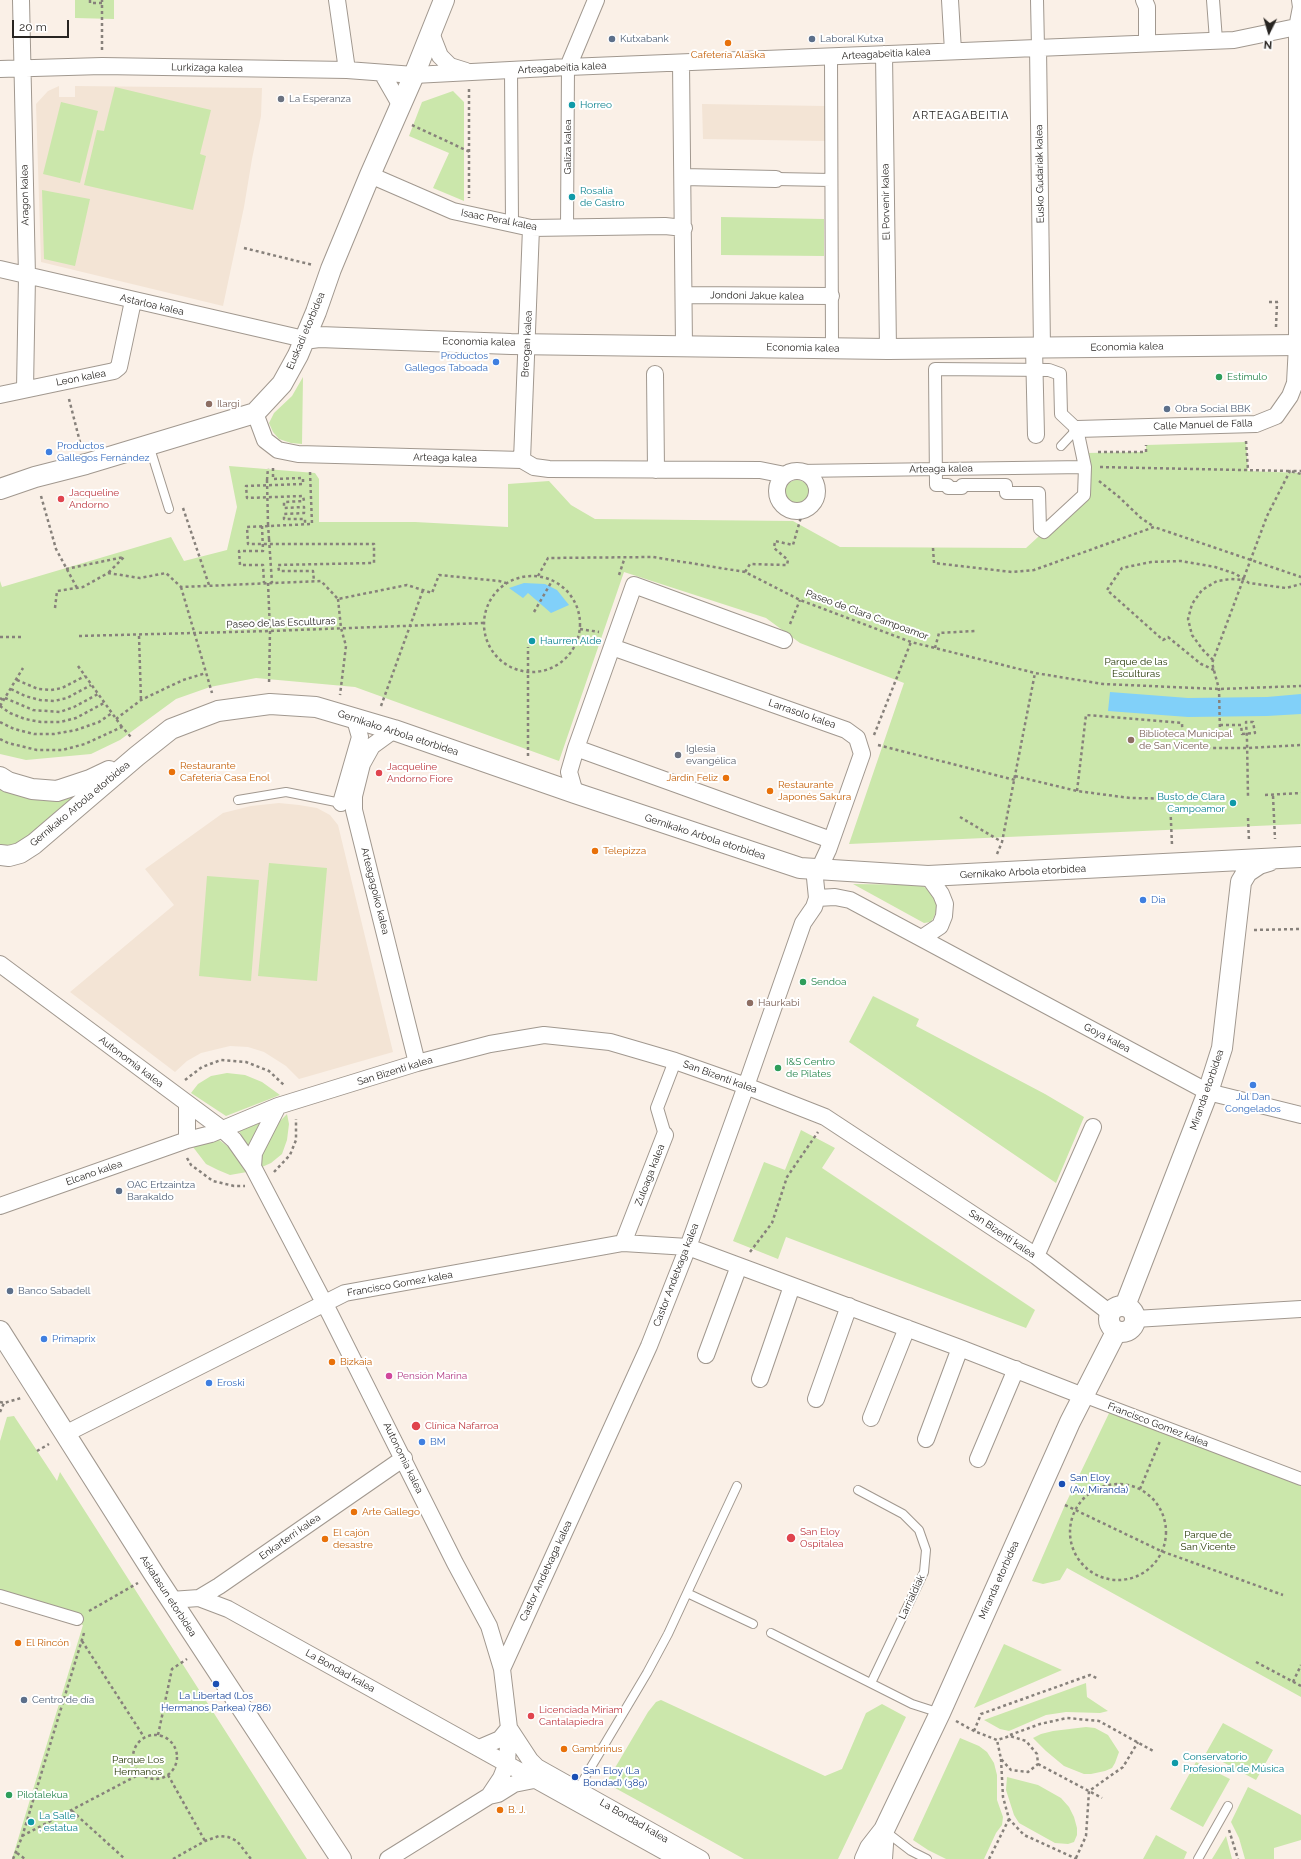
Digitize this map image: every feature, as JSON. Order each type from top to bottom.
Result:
[{"type":"street","name":"Aragon kalea","points":[[21,0],[27,276],[25,389]]},
{"type":"street","points":[[337,0],[347,70]]},
{"type":"street","name":"Euskadi etorbidea","points":[[0,489],[35,477],[149,446],[255,413],[282,384],[304,339],[331,269],[370,175],[401,106],[444,0]]},
{"type":"street","points":[[568,67],[596,0]]},
{"type":"street","points":[[950,0],[953,51]]},
{"type":"street","name":"Eusko Gudariak kalea","points":[[1036,435],[1035,370],[1038,348],[1037,0]]},
{"type":"street","points":[[1144,0],[1147,7],[1147,42]]},
{"type":"street","points":[[1214,0],[1216,40]]},
{"type":"street","name":"Calle Manuel de Falla","points":[[1077,429],[1246,425],[1265,422],[1276,416],[1290,396],[1294,383],[1299,345],[1300,0]]},
{"type":"street","name":"Arteagabeitia kalea","points":[[414,75],[469,78],[511,70],[568,67],[831,57],[1147,42],[1234,40],[1299,27]]},
{"type":"street","name":"Arteagabeitia kalea","points":[[431,33],[440,56],[450,66],[469,78]]},
{"type":"street","name":"El Porvenir kalea","points":[[884,54],[888,349]]},
{"type":"street","points":[[831,57],[832,348]]},
{"type":"street","points":[[682,63],[684,346]]},
{"type":"street","name":"Lurkizaga kalea","points":[[0,69],[22,67],[102,66],[347,70],[414,75]]},
{"type":"street","name":"Galiza kalea","points":[[567,228],[568,67]]},
{"type":"street","points":[[511,70],[512,224]]},
{"type":"street","points":[[382,73],[401,106]]},
{"type":"street","name":"Isaac Peral kalea","points":[[370,175],[453,210],[531,228],[665,226],[684,228]]},
{"type":"street","points":[[684,177],[831,180]]},
{"type":"street","name":"Breogan kalea","points":[[522,460],[531,228]]},
{"type":"street","name":"Astarloa kalea","points":[[0,269],[133,301],[304,339]]},
{"type":"street","name":"Jondoni Jakue kalea","points":[[684,295],[831,296]]},
{"type":"street","name":"Leon kalea","points":[[0,395],[114,372],[119,367],[133,301]]},
{"type":"street","name":"Economia kalea","points":[[304,339],[319,338],[888,349],[1299,345]]},
{"type":"street","points":[[935,369],[1049,370],[1060,374],[1061,414],[1077,429],[1085,467],[1084,495],[1044,532],[1040,529],[1039,493],[1006,493],[1006,485],[962,485],[962,488],[948,488],[948,485],[936,485],[935,369]]},
{"type":"street","points":[[655,374],[656,470]]},
{"type":"street","name":"Arteaga kalea","points":[[255,413],[265,440],[278,450],[298,454],[522,460],[534,467],[549,469],[760,470],[791,473],[1085,467]]},
{"type":"street","points":[[791,473],[810,475],[817,487],[817,495],[814,502],[803,510],[790,510],[779,501],[777,495],[777,487],[780,480],[791,473]]},
{"type":"street","points":[[575,793],[570,772],[576,748],[634,585],[784,640]]},
{"type":"street","name":"Larrasolo kalea","points":[[612,647],[846,730],[864,741]]},
{"type":"street","name":"Gernikako Arbola etorbidea","points":[[0,855],[9,856],[20,853],[34,844],[171,729],[218,711],[270,704],[316,707],[344,705],[378,716],[394,730],[575,793],[800,868],[819,871],[928,876],[1301,857]]},
{"type":"street","points":[[341,803],[360,737],[356,723],[344,705]]},
{"type":"street","name":"Arteagagoiko kalea","points":[[394,730],[372,746],[362,764],[354,796],[354,810],[416,1064]]},
{"type":"street","points":[[817,898],[815,878],[831,840],[862,754],[864,741]]},
{"type":"street","points":[[576,748],[831,840]]},
{"type":"street","name":"Gernikako Arbola etorbidea","points":[[0,777],[8,782],[32,790],[57,791],[90,780],[141,753]]},
{"type":"street","name":"Miranda etorbidea","points":[[865,1859],[870,1848],[884,1830],[940,1713],[1083,1396],[1122,1318],[1208,1092],[1222,1048],[1240,890],[1244,876],[1259,864],[1276,858]]},
{"type":"street","points":[[922,938],[940,926],[944,916],[946,904],[941,894],[928,876]]},
{"type":"street","name":"Goya kalea","points":[[817,898],[835,897],[850,900],[1208,1092],[1301,1115]]},
{"type":"street","name":"Castor Andetxaga kalea","points":[[502,1669],[649,1346],[688,1247],[803,923],[814,907],[817,898]]},
{"type":"street","name":"Autonomia kalea","points":[[0,964],[222,1129],[234,1140],[253,1167],[404,1458],[455,1563],[489,1626],[502,1669],[508,1728],[507,1763]]},
{"type":"street","name":"San Bizenti kalea","points":[[278,1106],[416,1064],[490,1044],[544,1035],[610,1042],[675,1061],[746,1086],[825,1117],[1036,1256],[1122,1318]]},
{"type":"street","name":"Zuloaga kalea","points":[[623,1243],[665,1135],[657,1108],[675,1061]]},
{"type":"street","points":[[187,1104],[187,1140]]},
{"type":"street","points":[[253,1167],[254,1153],[278,1106]]},
{"type":"street","name":"Elcano kalea","points":[[0,1206],[187,1140],[211,1134],[278,1106]]},
{"type":"street","points":[[1036,1256],[1093,1127]]},
{"type":"street","name":"Francisco Gomez kalea","points":[[65,1434],[345,1293],[623,1243],[688,1247],[1016,1369],[1301,1479]]},
{"type":"street","points":[[706,1355],[738,1266]]},
{"type":"street","points":[[760,1379],[792,1286]]},
{"type":"street","points":[[816,1399],[849,1306]]},
{"type":"street","points":[[1122,1318],[1301,1310]]},
{"type":"street","points":[[871,1418],[907,1328]]},
{"type":"street","name":"Askatasun etorbidea","points":[[0,1331],[170,1600],[341,1859]]},
{"type":"street","points":[[926,1438],[960,1348]]},
{"type":"street","points":[[978,1459],[1016,1369]]},
{"type":"street","name":"Enkarterri kalea","points":[[170,1600],[199,1598],[219,1586],[404,1458]]},
{"type":"street","points":[[0,1596],[76,1619]]},
{"type":"street","name":"La Bondad kalea","points":[[199,1598],[228,1609],[678,1859]]},
{"type":"street","points":[[480,1748],[500,1739],[508,1728]]},
{"type":"street","name":"La Bondad kalea","points":[[508,1728],[530,1760],[538,1767],[701,1859]]},
{"type":"street","points":[[489,1796],[501,1778],[507,1763]]},
{"type":"street","points":[[388,1859],[489,1796],[498,1794],[514,1784],[534,1780]]},
{"type":"street","name":"Miranda etorbidea","points":[[882,1859],[884,1830]]},
{"type":"lane","points":[[1061,446],[1077,429]]},
{"type":"lane","points":[[149,446],[169,509]]},
{"type":"lane","points":[[238,800],[286,792],[341,803]]},
{"type":"lane","points":[[578,1789],[668,1634],[737,1486]]},
{"type":"lane","name":"Larrialdiak","points":[[858,1490],[903,1514],[919,1530],[926,1550],[924,1572],[871,1683]]},
{"type":"lane","points":[[687,1593],[753,1624]]},
{"type":"lane","points":[[771,1633],[912,1704],[940,1713]]},
{"type":"lane","points":[[1198,1859],[1228,1806]]},
{"type":"lane","points":[[884,1830],[912,1851],[927,1859]]},
{"type":"path","points":[[90,0],[90,3],[102,2],[102,66]]},
{"type":"path","points":[[469,78],[469,214]]},
{"type":"path","points":[[410,124],[470,152]]},
{"type":"path","points":[[244,248],[331,269]]},
{"type":"path","points":[[1276,345],[1277,302]]},
{"type":"path","points":[[64,381],[86,464]]},
{"type":"path","points":[[1246,425],[1248,471]]},
{"type":"path","points":[[1138,445],[1146,445],[1146,452],[1085,453],[1085,467],[1141,518],[1154,527],[1252,559],[1301,577]]},
{"type":"path","points":[[1085,467],[1301,472]]},
{"type":"path","points":[[262,686],[269,687],[270,583],[267,480],[268,468]]},
{"type":"path","points":[[273,468],[273,479],[303,478],[303,484],[246,486],[247,498],[303,496],[304,501],[284,502],[284,508],[304,508],[304,513],[284,514],[284,519],[305,519],[305,524]]},
{"type":"path","points":[[310,470],[312,524],[247,527],[248,544],[374,544],[374,563],[278,565],[278,571],[313,571],[314,581]]},
{"type":"path","points":[[1220,733],[1219,689],[1212,663],[1267,516],[1290,471]]},
{"type":"path","points":[[35,477],[56,549],[77,588]]},
{"type":"path","points":[[745,572],[750,564],[787,565],[788,560],[774,548],[775,541],[793,545],[803,510]]},
{"type":"path","points":[[185,513],[209,585]]},
{"type":"path","points":[[262,526],[263,551],[239,551],[240,566],[263,565],[264,583]]},
{"type":"path","points":[[933,548],[934,562],[1012,572],[1027,571],[1034,570],[1154,527]]},
{"type":"path","points":[[55,608],[57,591],[83,587],[108,573],[124,557],[66,569]]},
{"type":"path","points":[[617,580],[625,557]]},
{"type":"path","name":"Paseo de Clara Campoamor","points":[[538,576],[548,558],[653,557],[745,572],[800,600],[911,642],[1035,673],[1103,684],[1219,689],[1301,686]]},
{"type":"path","points":[[1214,670],[1202,664],[1168,636],[1163,640],[1107,590],[1122,568],[1151,562],[1181,561],[1215,567],[1236,574],[1249,583],[1286,588],[1301,584]]},
{"type":"path","points":[[108,573],[140,578],[166,573],[181,587],[213,695],[206,697]]},
{"type":"path","points":[[338,599],[407,584],[432,593],[439,575],[506,583]]},
{"type":"path","points":[[538,576],[552,581],[564,588],[573,599],[580,621],[578,638],[571,653],[560,664],[544,671],[528,673],[514,670],[502,662],[492,652],[485,639],[483,623],[488,604],[493,595],[506,583],[521,577],[538,576]]},
{"type":"path","points":[[1213,660],[1203,650],[1192,635],[1188,619],[1192,604],[1202,590],[1217,581],[1231,579],[1244,580]]},
{"type":"path","points":[[181,587],[321,581],[338,599],[341,628],[346,646],[344,705]]},
{"type":"path","points":[[534,612],[552,581]]},
{"type":"path","points":[[378,716],[423,590]]},
{"type":"path","points":[[784,640],[800,600]]},
{"type":"path","name":"Paseo de las Esculturas","points":[[79,636],[139,636],[194,633],[270,632],[483,623]]},
{"type":"path","points":[[597,640],[602,625]]},
{"type":"path","points":[[935,648],[939,633],[975,631]]},
{"type":"path","points":[[139,636],[141,700]]},
{"type":"path","points":[[0,637],[21,637]]},
{"type":"path","points":[[911,642],[864,741],[1015,780]]},
{"type":"path","points":[[520,756],[528,759],[528,647]]},
{"type":"path","points":[[78,666],[141,753]]},
{"type":"path","points":[[23,668],[0,706],[10,713],[25,719],[60,722],[76,718],[104,703]]},
{"type":"path","points":[[116,719],[141,700],[183,680],[206,673]]},
{"type":"path","points":[[988,874],[1002,842],[1035,673]]},
{"type":"path","points":[[16,680],[38,689],[50,690],[62,688],[85,676]]},
{"type":"path","points":[[11,689],[26,696],[40,700],[54,700],[67,698],[91,685]]},
{"type":"path","points":[[0,698],[33,710],[60,712],[80,704],[98,694]]},
{"type":"path","points":[[374,704],[378,716]]},
{"type":"path","points":[[378,716],[388,710]]},
{"type":"path","points":[[0,722],[14,729],[34,734],[54,734],[76,730],[99,722],[112,713]]},
{"type":"path","points":[[1078,791],[1086,715],[1182,723],[1183,748],[1247,748],[1301,745]]},
{"type":"path","points":[[1220,725],[1241,725],[1242,734],[1248,734],[1255,733],[1253,722],[1246,722],[1247,728],[1247,734],[1247,740],[1247,748],[1248,796]]},
{"type":"path","points":[[0,739],[8,743],[37,750],[62,750],[85,744],[122,727]]},
{"type":"path","points":[[1015,776],[1078,791],[1130,798],[1188,798]]},
{"type":"path","points":[[1265,795],[1273,796],[1301,793]]},
{"type":"path","points":[[1273,796],[1276,858]]},
{"type":"path","points":[[1170,799],[1172,864]]},
{"type":"path","points":[[960,817],[1002,842]]},
{"type":"path","points":[[1236,931],[1301,929]]},
{"type":"path","points":[[738,1266],[772,1223],[788,1177],[814,1138],[825,1117]]},
{"type":"path","points":[[0,1412],[4,1403]]},
{"type":"path","points":[[1140,1489],[1166,1427]]},
{"type":"path","points":[[1108,1484],[1124,1484],[1140,1489],[1150,1496],[1160,1509],[1165,1525],[1165,1542],[1157,1560],[1144,1572],[1129,1578],[1112,1580],[1096,1575],[1082,1564],[1073,1550],[1069,1534],[1072,1517],[1079,1502],[1092,1491],[1108,1484]]},
{"type":"path","points":[[1065,1506],[1161,1551],[1283,1595]]},
{"type":"path","points":[[83,1608],[87,1612],[154,1574]]},
{"type":"path","points":[[13,1859],[17,1853],[85,1630]]},
{"type":"path","points":[[82,1641],[144,1737]]},
{"type":"path","points":[[158,1735],[172,1669],[202,1648]]},
{"type":"path","points":[[1256,1662],[1301,1686]]},
{"type":"path","points":[[1293,1682],[1301,1665]]},
{"type":"path","points":[[974,1732],[981,1714],[1090,1675],[1099,1679]]},
{"type":"path","points":[[940,1713],[974,1732],[997,1740],[1040,1724],[1067,1718],[1099,1721],[1155,1752]]},
{"type":"path","points":[[158,1735],[165,1737],[175,1748],[177,1756],[176,1763],[168,1775],[154,1780],[140,1774],[133,1762],[132,1755],[134,1748],[144,1737],[158,1735]]},
{"type":"path","points":[[1010,1736],[1026,1741],[1038,1754],[1038,1764]]},
{"type":"path","points":[[997,1740],[1001,1759],[1003,1797],[1009,1819],[1024,1835],[1076,1859],[1086,1836],[1090,1791],[1123,1767],[1138,1742]]},
{"type":"path","points":[[1001,1759],[1011,1770],[1028,1772],[1038,1764]]},
{"type":"path","points":[[1038,1764],[1102,1798]]},
{"type":"path","points":[[22,1837],[140,1774]]},
{"type":"path","points":[[168,1775],[205,1841]]},
{"type":"path","points":[[72,1811],[125,1859]]},
{"type":"path","points":[[989,1859],[1009,1819]]},
{"type":"path","points":[[1229,1830],[1238,1859]]},
{"type":"path","points":[[173,1859],[205,1841],[219,1836],[228,1837],[237,1842],[252,1859]]},
{"type":"path","points":[[17,1853],[25,1859]]},
{"type":"shaded area","points":[[59,86],[59,97],[75,97],[75,86],[262,88],[261,116],[223,306],[41,262],[36,104],[48,91]]},
{"type":"shaded area","points":[[702,104],[825,106],[825,141],[703,139]]},
{"type":"shaded area","points":[[279,803],[317,808],[330,815],[338,825],[393,1052],[299,1079],[286,1066],[264,1052],[248,1047],[230,1046],[201,1053],[187,1061],[175,1072],[70,992],[174,905],[145,869],[223,813],[251,806]]},
{"type":"green space","points":[[75,0],[114,0],[114,19],[75,18]]},
{"type":"green space","points":[[115,87],[211,110],[200,154],[206,156],[193,210],[84,185],[97,130],[104,131]]},
{"type":"green space","points":[[453,91],[464,102],[464,201],[433,188],[449,153],[409,136],[422,102]]},
{"type":"green space","points":[[61,102],[98,111],[80,183],[43,174]]},
{"type":"green space","points":[[42,190],[90,199],[75,266],[44,259]]},
{"type":"green space","points":[[721,217],[824,219],[824,256],[721,255]]},
{"type":"green space","points":[[303,377],[302,444],[291,443],[279,439],[273,432],[269,423],[274,413],[292,396]]},
{"type":"green space","name":"Parque de las Esculturas","points":[[1246,442],[1248,471],[1301,473],[1301,824],[849,844],[904,683],[800,643],[766,618],[624,572],[559,761],[355,687],[256,678],[210,687],[176,699],[120,740],[91,754],[26,760],[0,754],[0,581],[2,587],[171,537],[184,561],[227,550],[237,507],[229,466],[315,473],[319,479],[319,522],[415,522],[508,527],[508,484],[549,481],[571,505],[595,519],[793,521],[840,547],[1026,548],[1084,495],[1085,453],[1146,452],[1146,445]]},
{"type":"green space","points":[[797,480],[802,481],[808,487],[808,497],[802,503],[797,504],[792,503],[786,497],[785,492],[786,487],[792,481]]},
{"type":"green space","points":[[93,784],[18,846],[0,848],[0,786],[22,796],[44,801],[67,799]]},
{"type":"green space","points":[[269,863],[327,868],[317,981],[258,976]]},
{"type":"green space","points":[[207,876],[259,880],[251,981],[199,976]]},
{"type":"green space","points":[[853,884],[921,885],[932,892],[938,906],[931,922],[924,923]]},
{"type":"green space","points":[[873,996],[919,1019],[916,1026],[1045,1094],[1084,1117],[1056,1183],[849,1042]]},
{"type":"green space","points":[[227,1073],[245,1075],[262,1082],[280,1095],[226,1116],[191,1093],[198,1084],[211,1076]]},
{"type":"green space","points":[[287,1114],[289,1124],[287,1140],[282,1154],[271,1163],[262,1167],[262,1154],[275,1126]]},
{"type":"green space","points":[[262,1122],[249,1149],[239,1131]]},
{"type":"green space","points":[[801,1130],[835,1148],[822,1168],[1035,1310],[1026,1328],[786,1237],[778,1259],[733,1241],[764,1162],[785,1170]]},
{"type":"green space","points":[[218,1139],[231,1149],[247,1172],[230,1175],[218,1170],[206,1164],[193,1147]]},
{"type":"green space","name":"Parque de San Vicente","points":[[1112,1407],[1301,1479],[1301,1697],[1067,1568],[1060,1580],[1043,1584],[1032,1581],[1065,1505]]},
{"type":"green space","name":"Parque Los Hermanos","points":[[14,1416],[57,1481],[60,1472],[307,1859],[12,1859],[83,1625],[0,1600],[0,1441],[7,1417]]},
{"type":"green space","points":[[1004,1644],[1062,1670],[974,1708]]},
{"type":"green space","points":[[1086,1683],[1087,1697],[1108,1711],[1100,1713],[1066,1712],[1046,1715],[1009,1731],[1000,1729],[984,1720]]},
{"type":"green space","points":[[661,1700],[825,1776],[842,1769],[866,1713],[882,1704],[906,1717],[838,1859],[744,1859],[606,1783],[648,1712],[656,1702]]},
{"type":"green space","points":[[1223,1723],[1273,1750],[1256,1780],[1206,1753]]},
{"type":"green space","points":[[1086,1727],[1095,1728],[1108,1735],[1119,1752],[1112,1768],[1091,1774],[1084,1774],[1064,1766],[1033,1738],[1053,1731]]},
{"type":"green space","points":[[960,1738],[979,1746],[987,1752],[994,1763],[997,1775],[997,1800],[1003,1817],[1002,1825],[996,1833],[984,1859],[946,1859],[913,1840]]},
{"type":"green space","points":[[1196,1762],[1230,1779],[1203,1827],[1170,1809]]},
{"type":"green space","points":[[1007,1777],[1038,1785],[1061,1798],[1069,1807],[1074,1817],[1077,1835],[1074,1842],[1068,1844],[1055,1843],[1019,1823],[1014,1815],[1006,1790]]},
{"type":"green space","points":[[1248,1787],[1301,1815],[1301,1840],[1274,1848],[1274,1859],[1245,1859],[1239,1838],[1231,1822]]},
{"type":"green space","points":[[1156,1835],[1187,1852],[1184,1859],[1143,1859]]},
{"type":"green space","points":[[1226,1836],[1232,1859],[1212,1859]]},
{"type":"water","points":[[524,583],[545,584],[557,590],[569,605],[551,613],[528,593],[523,598],[509,588]]},
{"type":"water","points":[[1110,692],[1188,698],[1267,697],[1301,694],[1301,714],[1188,717],[1108,711]]},
{"type":"place","name":"Kutxabank","points":[[612,39]]},
{"type":"place","name":"Laboral Kutxa","points":[[812,39]]},
{"type":"place","name":"Cafetería Alaska","points":[[728,43]]},
{"type":"place","name":"La Esperanza","points":[[281,99]]},
{"type":"place","name":"Horreo","points":[[572,105]]},
{"type":"place","name":"Rosalía de Castro","points":[[572,197]]},
{"type":"place","name":"Productos Gallegos Taboada","points":[[496,362]]},
{"type":"place","name":"Estímulo","points":[[1219,377]]},
{"type":"place","name":"Ilargi","points":[[209,404]]},
{"type":"place","name":"Obra Social BBK","points":[[1167,409]]},
{"type":"place","name":"Productos Gallegos Fernández","points":[[49,452]]},
{"type":"place","name":"Jacqueline Andorno","points":[[61,499]]},
{"type":"place","name":"Haurren Alde","points":[[532,641]]},
{"type":"place","name":"Biblioteca Municipal de San Vicente","points":[[1131,740]]},
{"type":"place","name":"Iglesia evangélica","points":[[678,755]]},
{"type":"place","name":"Restaurante Cafetería Casa Enol","points":[[172,772]]},
{"type":"place","name":"Jacqueline Andorno Fiore","points":[[379,773]]},
{"type":"place","name":"Jardín Feliz","points":[[726,778]]},
{"type":"place","name":"Restaurante Japonés Sakura","points":[[770,791]]},
{"type":"place","name":"Busto de Clara Campoamor","points":[[1233,803]]},
{"type":"place","name":"Telepizza","points":[[595,851]]},
{"type":"place","name":"Dia","points":[[1143,900]]},
{"type":"place","name":"Sendoa","points":[[803,982]]},
{"type":"place","name":"Haurkabi","points":[[750,1003]]},
{"type":"place","name":"I&S Centro de Pilates","points":[[778,1068]]},
{"type":"place","name":"Jul Dan Congelados","points":[[1253,1085]]},
{"type":"place","name":"OAC Ertzaintza Barakaldo","points":[[119,1191]]},
{"type":"place","name":"Banco Sabadell","points":[[10,1291]]},
{"type":"place","name":"Primaprix","points":[[44,1339]]},
{"type":"place","name":"Bizkaia","points":[[332,1362]]},
{"type":"place","name":"Pensión Marina","points":[[389,1376]]},
{"type":"place","name":"Eroski","points":[[209,1383]]},
{"type":"place","name":"Clínica Nafarroa","points":[[416,1426]]},
{"type":"place","name":"BM","points":[[422,1442]]},
{"type":"place","name":"San Eloy (Av. Miranda)","points":[[1062,1484]]},
{"type":"place","name":"Arte Gallego","points":[[354,1512]]},
{"type":"place","name":"San Eloy Ospitalea","points":[[791,1538]]},
{"type":"place","name":"El cajón desastre","points":[[325,1539]]},
{"type":"place","name":"El Rincón","points":[[18,1643]]},
{"type":"place","name":"La Libertad (Los Hermanos Parkea) (786)","points":[[216,1684]]},
{"type":"place","name":"Centro de día","points":[[24,1700]]},
{"type":"place","name":"Licenciada Miriam Cantalapiedra","points":[[531,1716]]},
{"type":"place","name":"Gambrinus","points":[[564,1749]]},
{"type":"place","name":"Conservatorio Profesional de Música","points":[[1175,1763]]},
{"type":"place","name":"San Eloy (La Bondad) (389)","points":[[575,1777]]},
{"type":"place","name":"Pilotalekua","points":[[9,1795]]},
{"type":"place","name":"B. J.","points":[[500,1810]]},
{"type":"place","name":"La Salle , estatua","points":[[31,1822]]},
{"type":"district","name":"ARTEAGABEITIA","points":[[961,116]]}]
